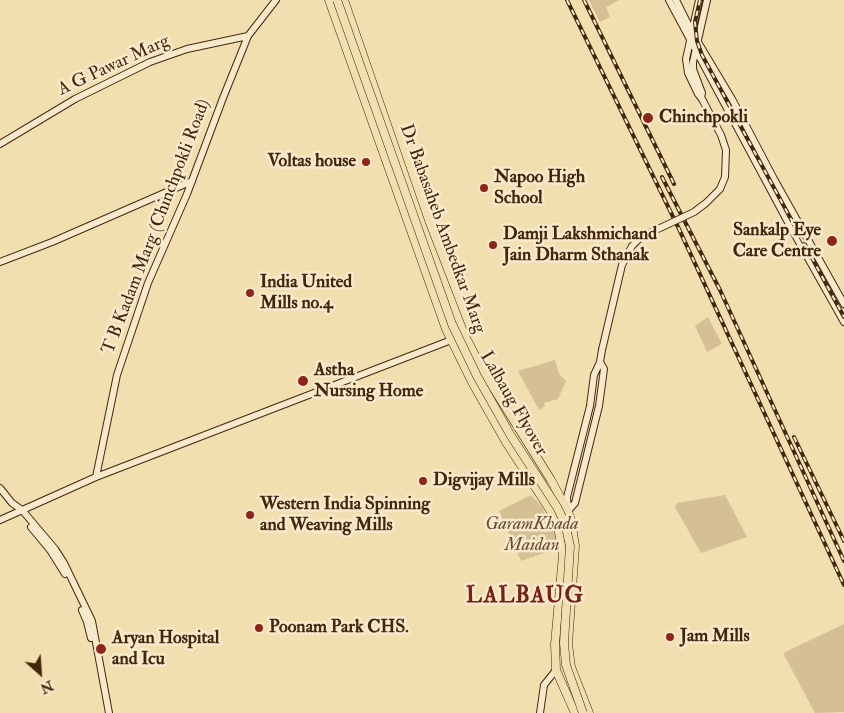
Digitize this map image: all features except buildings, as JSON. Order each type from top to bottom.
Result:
[{"type":"highway","points":[[329,0],[428,280],[452,340],[472,382],[506,442],[552,513],[558,527],[563,555],[555,644],[556,670],[575,713]]},
{"type":"highway","name":"Lalbaug Flyover","points":[[335,0],[452,324],[482,385],[565,523],[570,546],[564,643],[566,665],[582,713]]},
{"type":"highway","name":"Dr Babasaheb Ambedkar Marg","points":[[344,0],[422,226],[464,334],[486,376],[568,512],[576,546],[568,644],[571,667],[589,713]]},
{"type":"main road","name":"T B Kadam Marg (Chinchpokli Road)","points":[[96,477],[117,375],[148,283],[192,181],[248,36],[276,0]]},
{"type":"main road","points":[[669,0],[699,42],[732,99],[844,304]]},
{"type":"main road","points":[[676,0],[678,11],[695,52],[844,322]]},
{"type":"main road","points":[[702,98],[702,93],[690,61],[699,42],[707,0]]},
{"type":"main road","points":[[678,11],[688,11],[698,3]]},
{"type":"main road","points":[[556,523],[575,503],[599,406],[604,369],[600,362],[622,265],[632,246],[641,238],[694,212],[706,204],[720,189],[725,177],[726,150],[721,135],[688,73],[690,41],[698,3]]},
{"type":"main road","name":"A G Pawar Marg","points":[[0,144],[75,99],[150,62],[187,49],[248,36]]},
{"type":"main road","points":[[697,80],[702,73],[708,74]]},
{"type":"main road","points":[[0,262],[52,242],[192,181]]},
{"type":"main road","points":[[0,520],[96,477],[464,334]]},
{"type":"main road","points":[[0,488],[63,569],[87,622],[108,713]]},
{"type":"main road","points":[[0,495],[19,511]]},
{"type":"main road","points":[[540,713],[544,685],[556,670]]},
{"type":"green space","points":[[589,0],[619,0],[606,7],[610,17],[600,22]]},
{"type":"green space","points":[[708,317],[722,344],[707,352],[695,326]]},
{"type":"green space","points":[[555,360],[559,374],[566,381],[558,399],[544,403],[545,406],[539,410],[518,371]]},
{"type":"green space","name":"GaramKhada Maidan","points":[[531,495],[542,507],[555,535],[555,549],[521,561],[499,511]]},
{"type":"green space","points":[[725,495],[747,537],[701,553],[675,507],[677,503]]},
{"type":"green space","points":[[844,624],[844,712],[815,713],[783,653]]},
{"type":"railway","points":[[567,0],[679,229],[844,585]]},
{"type":"railway","points":[[584,0],[674,184]]},
{"type":"railway","points":[[700,0],[695,22],[697,41],[702,55],[844,317]]},
{"type":"railway","points":[[662,177],[720,290],[844,561]]},
{"type":"railway","points":[[794,437],[844,541]]},
{"type":"place","name":"Chinchpokli","points":[[648,118]]},
{"type":"place","name":"Voltas house","points":[[366,162]]},
{"type":"place","name":"Napoo High School","points":[[484,188]]},
{"type":"place","name":"Sankalp Eye Care Centre","points":[[832,241]]},
{"type":"place","name":"Damji Lakshmichand Jain Dharm Sthanak","points":[[493,245]]},
{"type":"place","name":"India United Mills no.4","points":[[250,293]]},
{"type":"place","name":"Astha Nursing Home","points":[[303,381]]},
{"type":"place","name":"Digvijay Mills","points":[[423,481]]},
{"type":"place","name":"Western India Spinning and Weaving Mills","points":[[250,515]]},
{"type":"place","name":"Poonam Park CHS.","points":[[259,628]]},
{"type":"place","name":"Jam Mills","points":[[670,637]]},
{"type":"place","name":"Aryan Hospital and Icu","points":[[101,649]]},
{"type":"district","name":"LALBAUG","points":[[525,597]]}]
